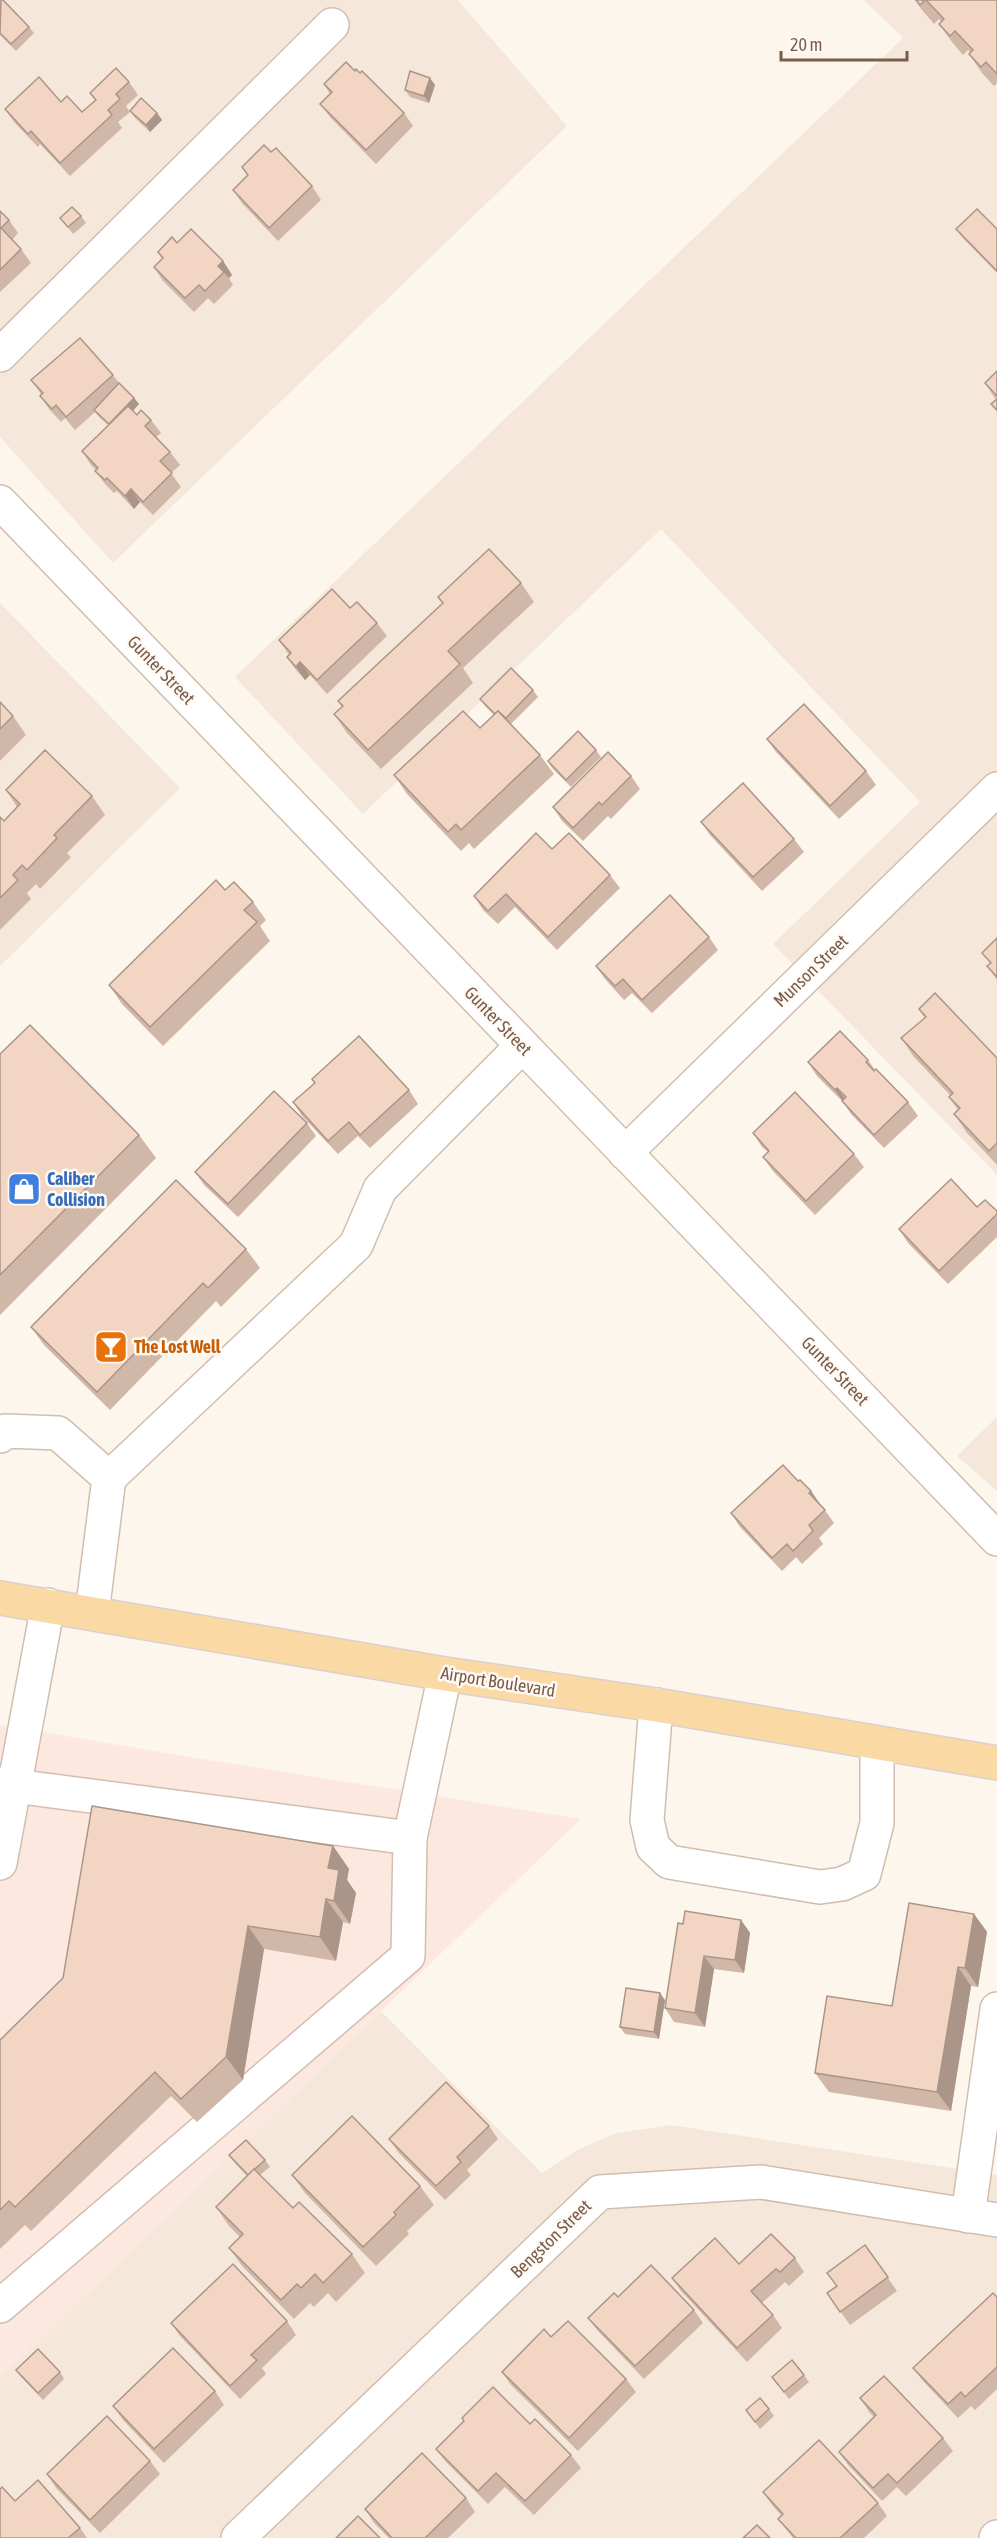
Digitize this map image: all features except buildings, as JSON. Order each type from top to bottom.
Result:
[{"type":"main road","name":"Airport Boulevard","points":[[0,1598],[445,1674],[656,1705],[997,1763]]},
{"type":"street","points":[[0,356],[332,25]]},
{"type":"street","name":"Gunter Street","points":[[0,502],[997,1539]]},
{"type":"street","name":"Munson Street","points":[[625,1153],[997,789]]},
{"type":"street","points":[[92,1613],[109,1478],[356,1245],[380,1189],[522,1046]]},
{"type":"street","points":[[0,1436],[5,1431],[58,1433],[109,1478]]},
{"type":"street","points":[[0,1863],[7,1786],[48,1605]]},
{"type":"street","points":[[0,2306],[408,1956],[410,1838],[445,1674]]},
{"type":"street","points":[[656,1705],[647,1820],[653,1847],[669,1862],[820,1887],[842,1884],[864,1874],[876,1823],[877,1743]]},
{"type":"street","points":[[7,1786],[410,1838]]},
{"type":"street","points":[[983,2218],[997,2009]]},
{"type":"street","name":"Bengston Street","points":[[238,2538],[600,2192],[761,2182],[983,2218]]},
{"type":"shaded area","points":[[0,0],[458,0],[567,126],[113,563],[0,437]]},
{"type":"shaded area","points":[[864,0],[997,0],[997,1175],[773,944],[920,802],[661,529],[363,814],[235,677],[903,38]]},
{"type":"shaded area","points":[[0,603],[180,788],[0,966]]},
{"type":"shaded area","points":[[997,1417],[997,1491],[957,1456]]},
{"type":"shaded area","points":[[0,1725],[581,1819],[0,2377]]},
{"type":"shaded area","points":[[381,2011],[542,2173],[579,2149],[617,2133],[671,2125],[997,2175],[997,2538],[0,2538],[0,2377]]},
{"type":"place","name":"Caliber Collision","points":[[24,1189]]},
{"type":"place","name":"The Lost Well","points":[[111,1347]]}]
